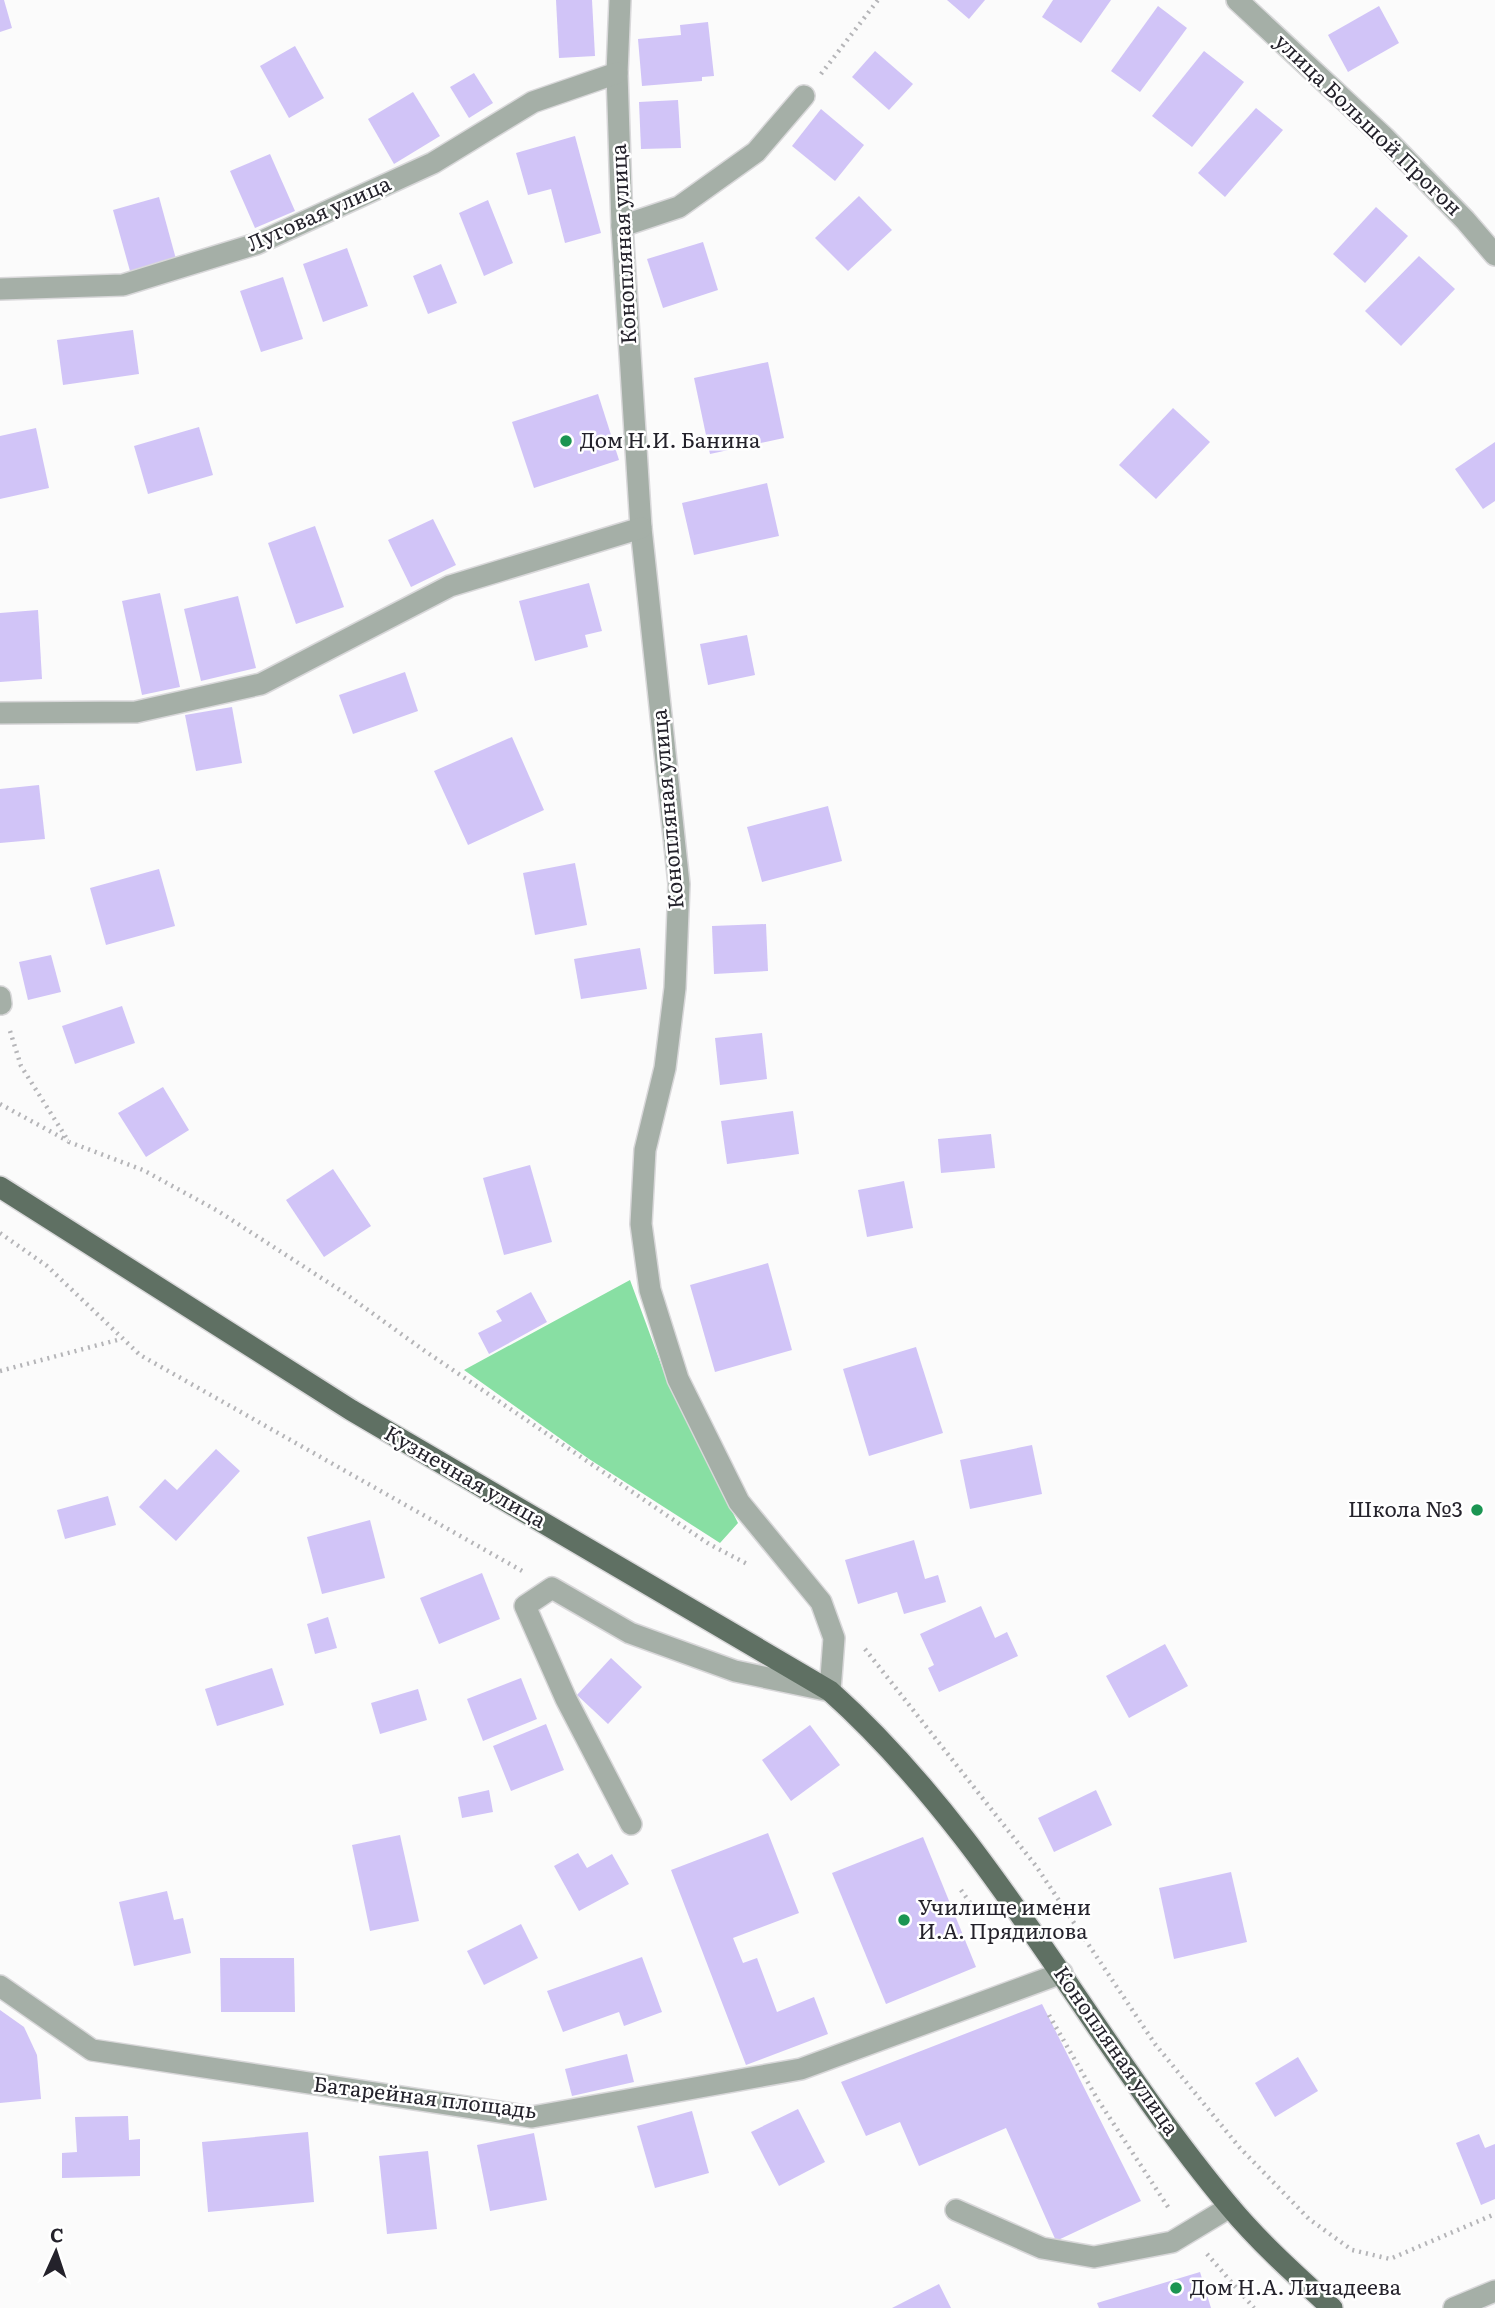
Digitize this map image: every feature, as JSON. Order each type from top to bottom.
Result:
[{"type":"main road","name":"Кузнечная улица","points":[[0,1187],[351,1410],[830,1691],[872,1728],[918,1780]]},
{"type":"main road","name":"Конопляная улица","points":[[918,1780],[1002,1889],[1164,2122],[1230,2207],[1275,2256],[1332,2308]]},
{"type":"street","name":"Конопляная улица","points":[[620,0],[617,73],[622,226],[641,528],[679,884],[675,988],[665,1068],[645,1150],[641,1224],[650,1290],[678,1379],[739,1502],[821,1602],[834,1638],[830,1691]]},
{"type":"street","name":"улица Большой Прогон","points":[[1237,0],[1384,137],[1465,220],[1495,255]]},
{"type":"street","name":"Луговая улица","points":[[0,289],[123,285],[256,244],[433,163],[533,102],[617,73]]},
{"type":"street","points":[[622,226],[680,206],[756,152],[804,96]]},
{"type":"street","points":[[0,713],[136,712],[261,684],[450,586],[641,528]]},
{"type":"street","points":[[631,1824],[566,1699],[525,1606],[552,1588],[630,1633],[734,1671],[830,1691]]},
{"type":"street","name":"Батарейная площадь","points":[[0,1986],[92,2050],[532,2117],[801,2069],[1062,1973]]},
{"type":"street","points":[[956,2210],[1042,2248],[1094,2257],[1172,2242],[1230,2207]]},
{"type":"street","points":[[1454,2308],[1495,2291]]},
{"type":"path","points":[[804,96],[878,0]]},
{"type":"path","points":[[0,1104],[69,1142]]},
{"type":"path","points":[[0,1233],[47,1266],[140,1355],[552,1588]]},
{"type":"path","points":[[0,1371],[122,1339]]},
{"type":"green space","points":[[630,1280],[669,1386],[738,1523],[720,1543],[589,1459],[464,1370]]},
{"type":"building","points":[[0,0],[4,0],[12,28],[0,32]]},
{"type":"building","points":[[556,0],[592,0],[595,56],[559,58]]},
{"type":"building","points":[[947,0],[985,0],[969,19]]},
{"type":"building","points":[[1053,0],[1111,0],[1081,43],[1042,17]]},
{"type":"building","points":[[1158,6],[1187,28],[1140,92],[1111,71]]},
{"type":"building","points":[[1379,6],[1399,43],[1348,72],[1328,35]]},
{"type":"building","points":[[708,22],[714,76],[702,77],[702,81],[642,86],[638,39],[681,35],[680,25]]},
{"type":"building","points":[[295,46],[324,98],[289,118],[260,66]]},
{"type":"building","points":[[875,51],[913,84],[889,110],[852,77]]},
{"type":"building","points":[[1204,51],[1244,82],[1192,147],[1152,116]]},
{"type":"building","points":[[474,73],[493,103],[469,118],[450,87]]},
{"type":"building","points":[[413,92],[440,136],[394,164],[368,119]]},
{"type":"building","points":[[678,100],[681,148],[641,149],[639,102]]},
{"type":"building","points":[[1256,108],[1283,130],[1225,197],[1198,173]]},
{"type":"building","points":[[821,109],[864,145],[835,181],[792,146]]},
{"type":"building","points":[[575,136],[601,233],[565,243],[551,189],[528,195],[516,153]]},
{"type":"building","points":[[270,154],[295,211],[255,228],[230,171]]},
{"type":"building","points":[[859,196],[892,230],[848,271],[815,238]]},
{"type":"building","points":[[159,197],[176,259],[130,271],[113,210]]},
{"type":"building","points":[[488,200],[513,263],[484,276],[459,213]]},
{"type":"building","points":[[1376,207],[1408,236],[1365,283],[1333,254]]},
{"type":"building","points":[[703,242],[718,290],[663,308],[647,259]]},
{"type":"building","points":[[347,248],[368,306],[323,322],[303,264]]},
{"type":"building","points":[[1419,256],[1455,289],[1401,346],[1365,311]]},
{"type":"building","points":[[441,264],[457,303],[428,314],[413,276]]},
{"type":"building","points":[[283,277],[303,339],[261,352],[240,291]]},
{"type":"building","points":[[133,330],[139,374],[63,385],[57,340]]},
{"type":"building","points":[[768,362],[784,438],[710,454],[694,378]]},
{"type":"building","name":"Дом Н.И. Банина","points":[[598,394],[619,460],[534,488],[512,422]]},
{"type":"building","points":[[1173,408],[1210,442],[1156,499],[1119,465]]},
{"type":"building","points":[[199,427],[213,475],[148,494],[134,446]]},
{"type":"building","points":[[36,428],[49,488],[0,499],[0,436]]},
{"type":"building","points":[[1495,442],[1495,501],[1483,509],[1455,469]]},
{"type":"building","points":[[767,483],[779,536],[694,555],[682,503]]},
{"type":"building","points":[[433,519],[456,565],[411,587],[388,540]]},
{"type":"building","points":[[315,526],[344,607],[296,624],[268,543]]},
{"type":"building","points":[[589,583],[602,631],[585,635],[588,647],[535,661],[519,601]]},
{"type":"building","points":[[160,593],[180,687],[142,695],[122,601]]},
{"type":"building","points":[[238,596],[256,668],[201,681],[184,609]]},
{"type":"building","points":[[38,610],[42,679],[0,682],[0,613]]},
{"type":"building","points":[[747,635],[755,675],[708,685],[700,644]]},
{"type":"building","points":[[405,672],[418,711],[353,734],[339,695]]},
{"type":"building","points":[[232,707],[242,763],[196,771],[185,715]]},
{"type":"building","points":[[512,737],[544,810],[468,845],[434,771]]},
{"type":"building","points":[[39,785],[45,839],[0,843],[0,789]]},
{"type":"building","points":[[828,806],[842,861],[762,882],[747,827]]},
{"type":"building","points":[[575,863],[587,925],[535,935],[523,873]]},
{"type":"building","points":[[159,869],[175,926],[106,945],[90,888]]},
{"type":"building","points":[[766,924],[768,971],[714,974],[712,926]]},
{"type":"building","points":[[640,948],[647,989],[581,999],[574,959]]},
{"type":"building","points":[[51,955],[61,992],[28,1000],[19,962]]},
{"type":"building","points":[[122,1006],[135,1043],[75,1064],[62,1026]]},
{"type":"building","points":[[762,1033],[767,1079],[720,1085],[715,1038]]},
{"type":"building","points":[[163,1087],[189,1130],[146,1157],[118,1113]]},
{"type":"building","points":[[793,1111],[799,1154],[727,1164],[721,1121]]},
{"type":"building","points":[[991,1134],[995,1168],[941,1173],[938,1139]]},
{"type":"building","points":[[530,1165],[552,1242],[504,1255],[483,1178]]},
{"type":"building","points":[[333,1169],[371,1226],[324,1257],[286,1200]]},
{"type":"building","points":[[904,1181],[913,1228],[867,1237],[858,1190]]},
{"type":"building","points":[[768,1263],[792,1350],[715,1372],[690,1285]]},
{"type":"building","points":[[531,1292],[547,1322],[489,1354],[478,1333],[502,1321],[496,1311]]},
{"type":"building","points":[[916,1347],[943,1433],[869,1456],[843,1369]]},
{"type":"building","points":[[1032,1445],[1042,1494],[970,1509],[960,1460]]},
{"type":"building","points":[[216,1449],[240,1471],[176,1541],[139,1507],[165,1479],[177,1490]]},
{"type":"building","points":[[108,1496],[116,1525],[65,1539],[57,1510]]},
{"type":"building","points":[[370,1520],[385,1578],[322,1594],[307,1537]]},
{"type":"building","points":[[914,1540],[925,1579],[938,1575],[946,1602],[904,1614],[897,1592],[858,1604],[845,1560]]},
{"type":"building","points":[[482,1573],[500,1619],[439,1644],[420,1598]]},
{"type":"building","points":[[981,1606],[995,1638],[1007,1632],[1018,1656],[939,1692],[928,1668],[934,1665],[920,1634]]},
{"type":"building","points":[[328,1617],[337,1648],[315,1654],[307,1624]]},
{"type":"building","points":[[1165,1644],[1188,1686],[1129,1718],[1106,1676]]},
{"type":"building","points":[[611,1658],[642,1687],[608,1724],[577,1695]]},
{"type":"building","points":[[272,1668],[284,1705],[217,1726],[205,1689]]},
{"type":"building","points":[[521,1678],[537,1719],[483,1741],[467,1699]]},
{"type":"building","points":[[418,1689],[427,1720],[380,1734],[371,1703]]},
{"type":"building","points":[[546,1724],[564,1770],[511,1791],[493,1746]]},
{"type":"building","points":[[810,1725],[840,1765],[791,1801],[762,1760]]},
{"type":"building","points":[[489,1790],[493,1812],[462,1818],[458,1797]]},
{"type":"building","points":[[1096,1790],[1112,1825],[1054,1852],[1038,1818]]},
{"type":"building","points":[[768,1833],[799,1913],[733,1938],[743,1963],[757,1958],[777,2012],[814,1997],[828,2034],[746,2065],[671,1870]]},
{"type":"building","points":[[400,1835],[419,1921],[370,1931],[352,1845]]},
{"type":"building","name":"Училище имени И.А. Прядилова","points":[[923,1837],[976,1967],[886,2004],[832,1873]]},
{"type":"building","points":[[578,1853],[587,1868],[612,1854],[629,1884],[579,1911],[554,1866]]},
{"type":"building","points":[[1231,1872],[1247,1942],[1174,1959],[1159,1888]]},
{"type":"building","points":[[167,1891],[174,1920],[183,1918],[191,1953],[134,1966],[119,1902]]},
{"type":"building","points":[[521,1924],[538,1958],[484,1985],[467,1951]]},
{"type":"building","points":[[642,1957],[662,2012],[624,2026],[619,2012],[563,2032],[547,1991]]},
{"type":"building","points":[[220,1958],[294,1958],[295,2012],[221,2012]]},
{"type":"building","points":[[1042,2004],[1141,2201],[1056,2241],[1006,2128],[919,2166],[900,2122],[866,2136],[841,2082]]},
{"type":"building","points":[[0,2010],[24,2027],[37,2055],[41,2099],[0,2103]]},
{"type":"building","points":[[627,2054],[634,2082],[572,2096],[565,2069]]},
{"type":"building","points":[[1298,2057],[1318,2091],[1275,2117],[1255,2083]]},
{"type":"building","points":[[798,2109],[825,2162],[779,2186],[751,2132]]},
{"type":"building","points":[[692,2111],[709,2173],[655,2188],[637,2126]]},
{"type":"building","points":[[128,2116],[129,2140],[140,2139],[140,2176],[62,2178],[62,2153],[77,2152],[75,2117]]},
{"type":"building","points":[[308,2132],[314,2202],[208,2212],[202,2142]]},
{"type":"building","points":[[534,2133],[547,2200],[490,2211],[477,2145]]},
{"type":"building","points":[[1479,2134],[1485,2148],[1495,2144],[1495,2199],[1481,2205],[1456,2143]]},
{"type":"building","points":[[428,2151],[437,2229],[387,2234],[379,2156]]},
{"type":"building","name":"Дом Н.А. Личадеева","points":[[1200,2272],[1211,2308],[1099,2308],[1097,2303]]},
{"type":"building","points":[[939,2284],[951,2308],[892,2308]]},
{"type":"place","name":"Дом Н.И. Банина","points":[[566,441]]},
{"type":"place","name":"Школа №3","points":[[1477,1510]]},
{"type":"place","name":"Училище имени И.А. Прядилова","points":[[904,1920]]},
{"type":"place","name":"Дом Н.А. Личадеева","points":[[1176,2288]]}]
